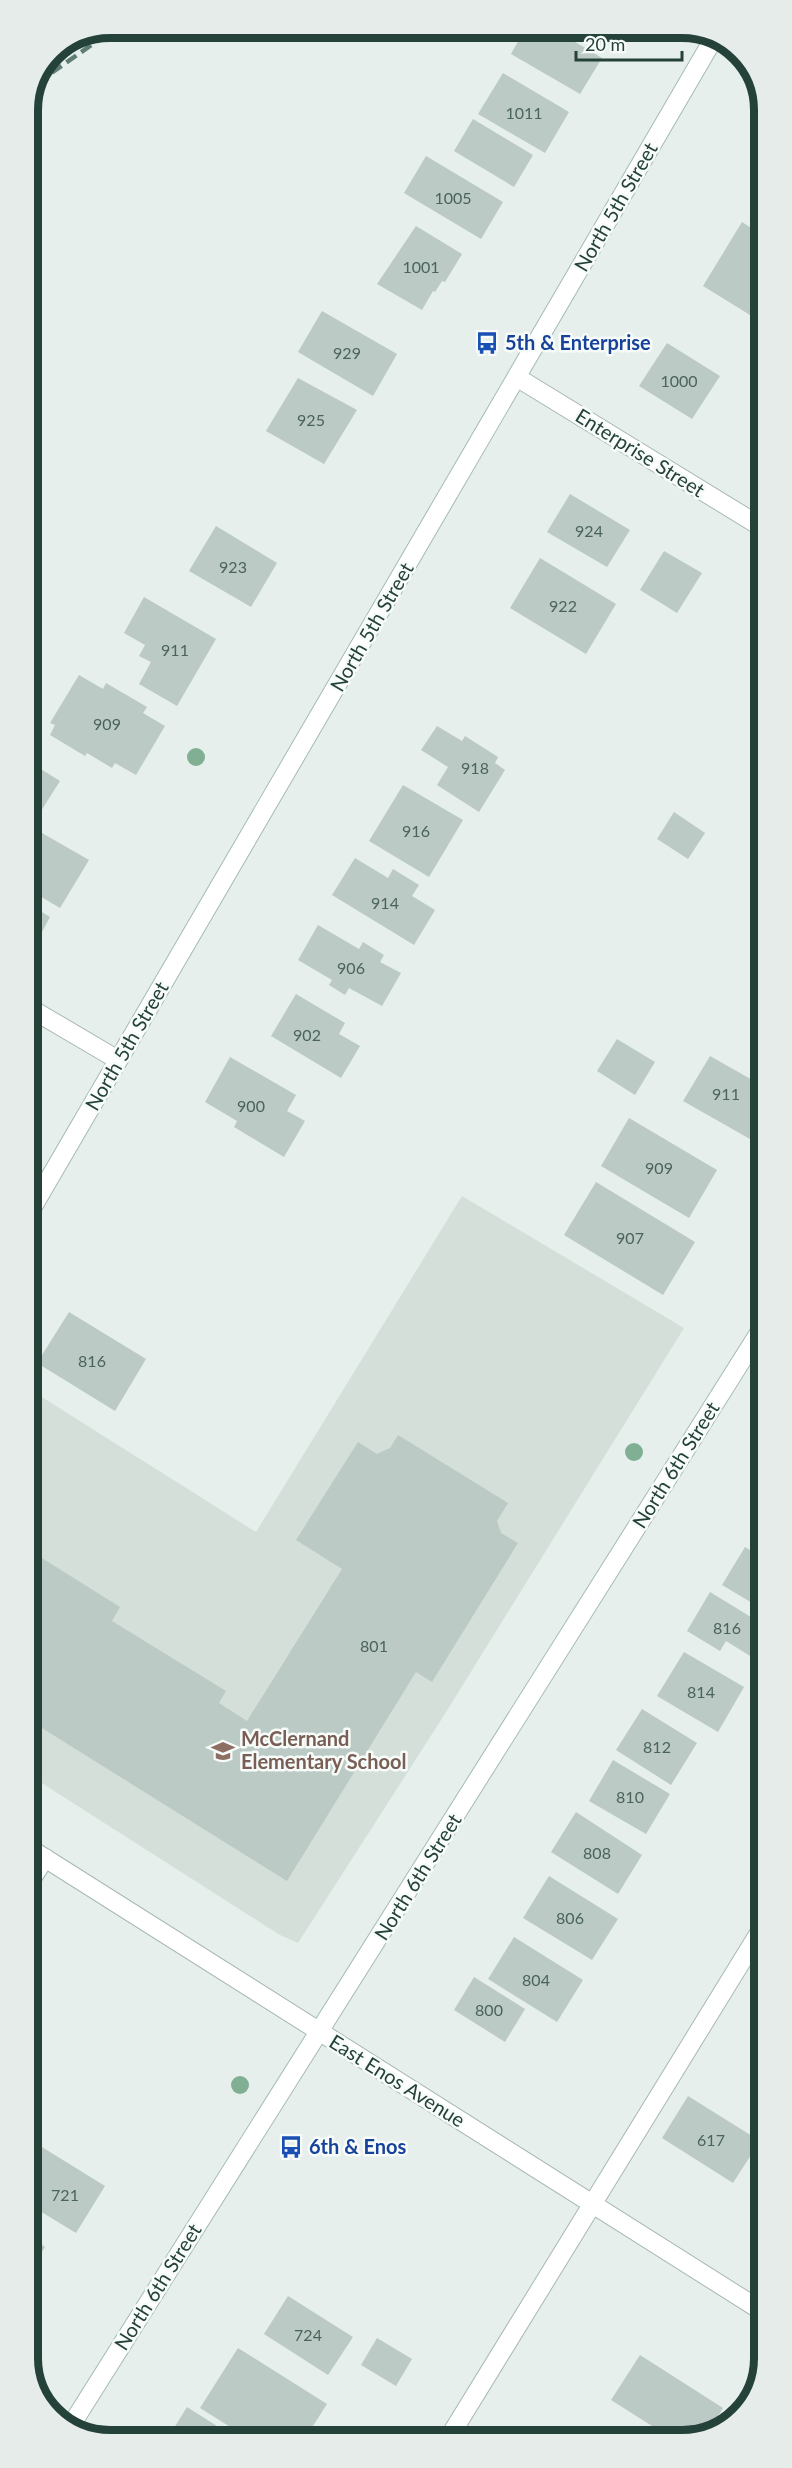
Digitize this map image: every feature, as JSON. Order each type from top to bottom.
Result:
[{"type":"main road","name":"North 5th Street","points":[[38,1198],[518,378],[711,43]]},
{"type":"main road","name":"Enterprise Street","points":[[518,378],[754,522]]},
{"type":"main road","points":[[38,1013],[118,1060]]},
{"type":"main road","name":"North 6th Street","points":[[74,2421],[754,1341]]},
{"type":"main road","name":"East Enos Avenue","points":[[38,1854],[754,2306]]},
{"type":"main road","points":[[38,1869],[45,1858]]},
{"type":"main road","points":[[453,2430],[754,1943]]},
{"type":"shaded area","points":[[462,1196],[684,1328],[443,1717],[298,1943],[280,1935],[38,1781],[38,1395],[256,1532]]},
{"type":"building","points":[[520,38],[568,38],[602,58],[580,94],[511,54]]},
{"type":"building","points":[[605,38],[616,38],[613,43]]},
{"type":"building","points":[[503,73],[569,112],[545,153],[478,114]]},
{"type":"building","points":[[473,119],[533,155],[514,187],[454,151]]},
{"type":"building","points":[[426,156],[503,202],[481,239],[404,193]]},
{"type":"building","points":[[742,222],[754,230],[754,317],[703,286]]},
{"type":"building","points":[[416,226],[462,254],[445,282],[442,281],[435,292],[433,291],[422,310],[377,284]]},
{"type":"building","points":[[322,311],[397,354],[373,396],[298,352]]},
{"type":"building","points":[[667,343],[720,376],[692,419],[639,386]]},
{"type":"building","points":[[298,378],[357,410],[324,464],[266,431]]},
{"type":"building","points":[[570,494],[630,530],[607,567],[547,532]]},
{"type":"building","points":[[216,526],[277,563],[251,607],[189,571]]},
{"type":"building","points":[[664,551],[702,573],[677,613],[640,590]]},
{"type":"building","points":[[540,558],[616,604],[586,654],[510,608]]},
{"type":"building","points":[[144,597],[216,639],[177,706],[139,684],[151,662],[139,656],[145,645],[124,633]]},
{"type":"building","points":[[79,675],[103,689],[106,683],[147,707],[143,713],[165,726],[136,775],[115,763],[112,768],[87,753],[85,756],[50,735],[55,725],[50,723]]},
{"type":"building","points":[[437,726],[462,741],[465,736],[498,757],[495,763],[505,770],[479,812],[437,785],[448,767],[421,750]]},
{"type":"building","points":[[38,767],[60,781],[41,811],[38,809]]},
{"type":"building","points":[[403,785],[463,820],[429,877],[369,841]]},
{"type":"building","points":[[674,812],[705,833],[688,859],[657,839]]},
{"type":"building","points":[[38,831],[89,860],[60,908],[38,895]]},
{"type":"building","points":[[355,858],[388,878],[393,869],[419,885],[412,896],[435,910],[414,945],[332,895]]},
{"type":"building","points":[[38,910],[50,917],[38,939]]},
{"type":"building","points":[[318,925],[359,949],[363,942],[384,955],[380,962],[401,973],[382,1006],[349,988],[345,995],[329,985],[332,980],[298,960]]},
{"type":"building","points":[[296,994],[345,1023],[339,1034],[360,1046],[341,1078],[271,1036]]},
{"type":"building","points":[[617,1039],[655,1062],[635,1095],[597,1071]]},
{"type":"building","points":[[710,1056],[754,1081],[754,1141],[683,1101]]},
{"type":"building","points":[[230,1057],[296,1095],[287,1111],[305,1121],[284,1157],[234,1127],[237,1121],[205,1102]]},
{"type":"building","points":[[629,1118],[717,1170],[689,1218],[601,1166]]},
{"type":"building","points":[[596,1182],[695,1242],[663,1295],[564,1235]]},
{"type":"building","points":[[69,1312],[146,1359],[115,1411],[38,1364]]},
{"type":"building","points":[[398,1435],[508,1503],[497,1521],[501,1533],[518,1543],[432,1682],[416,1672],[287,1881],[38,1726],[38,1556],[120,1607],[112,1621],[226,1691],[219,1703],[247,1721],[342,1569],[296,1540],[358,1442],[377,1454],[390,1448]]},
{"type":"building","points":[[745,1547],[754,1552],[754,1604],[722,1585]]},
{"type":"building","points":[[710,1592],[754,1619],[754,1658],[726,1641],[720,1651],[687,1631]]},
{"type":"building","points":[[684,1652],[744,1687],[718,1732],[657,1696]]},
{"type":"building","points":[[642,1709],[697,1743],[671,1785],[616,1750]]},
{"type":"building","points":[[613,1760],[670,1794],[646,1834],[589,1801]]},
{"type":"building","points":[[576,1812],[642,1855],[618,1894],[551,1852]]},
{"type":"building","points":[[549,1876],[618,1919],[592,1960],[523,1918]]},
{"type":"building","points":[[514,1937],[583,1980],[557,2022],[488,1979]]},
{"type":"building","points":[[474,1977],[525,2009],[505,2042],[454,2010]]},
{"type":"building","points":[[688,2096],[754,2137],[754,2150],[733,2183],[662,2138]]},
{"type":"building","points":[[38,2145],[105,2186],[76,2233],[38,2210]]},
{"type":"building","points":[[38,2242],[45,2247],[38,2258]]},
{"type":"building","points":[[288,2296],[353,2337],[328,2375],[264,2334]]},
{"type":"building","points":[[377,2338],[412,2359],[396,2386],[361,2365]]},
{"type":"building","points":[[238,2348],[327,2404],[310,2430],[235,2430],[200,2408]]},
{"type":"building","points":[[640,2355],[723,2408],[714,2423],[710,2425],[692,2430],[658,2430],[611,2400]]},
{"type":"building","points":[[187,2407],[223,2430],[173,2430]]},
{"type":"railway","points":[[46,77],[100,39]]},
{"type":"place","name":"5th & Enterprise","points":[[487,343]]},
{"type":"place","name":"McClernand Elementary School","points":[[223,1751]]},
{"type":"place","name":"6th & Enos","points":[[291,2147]]}]
